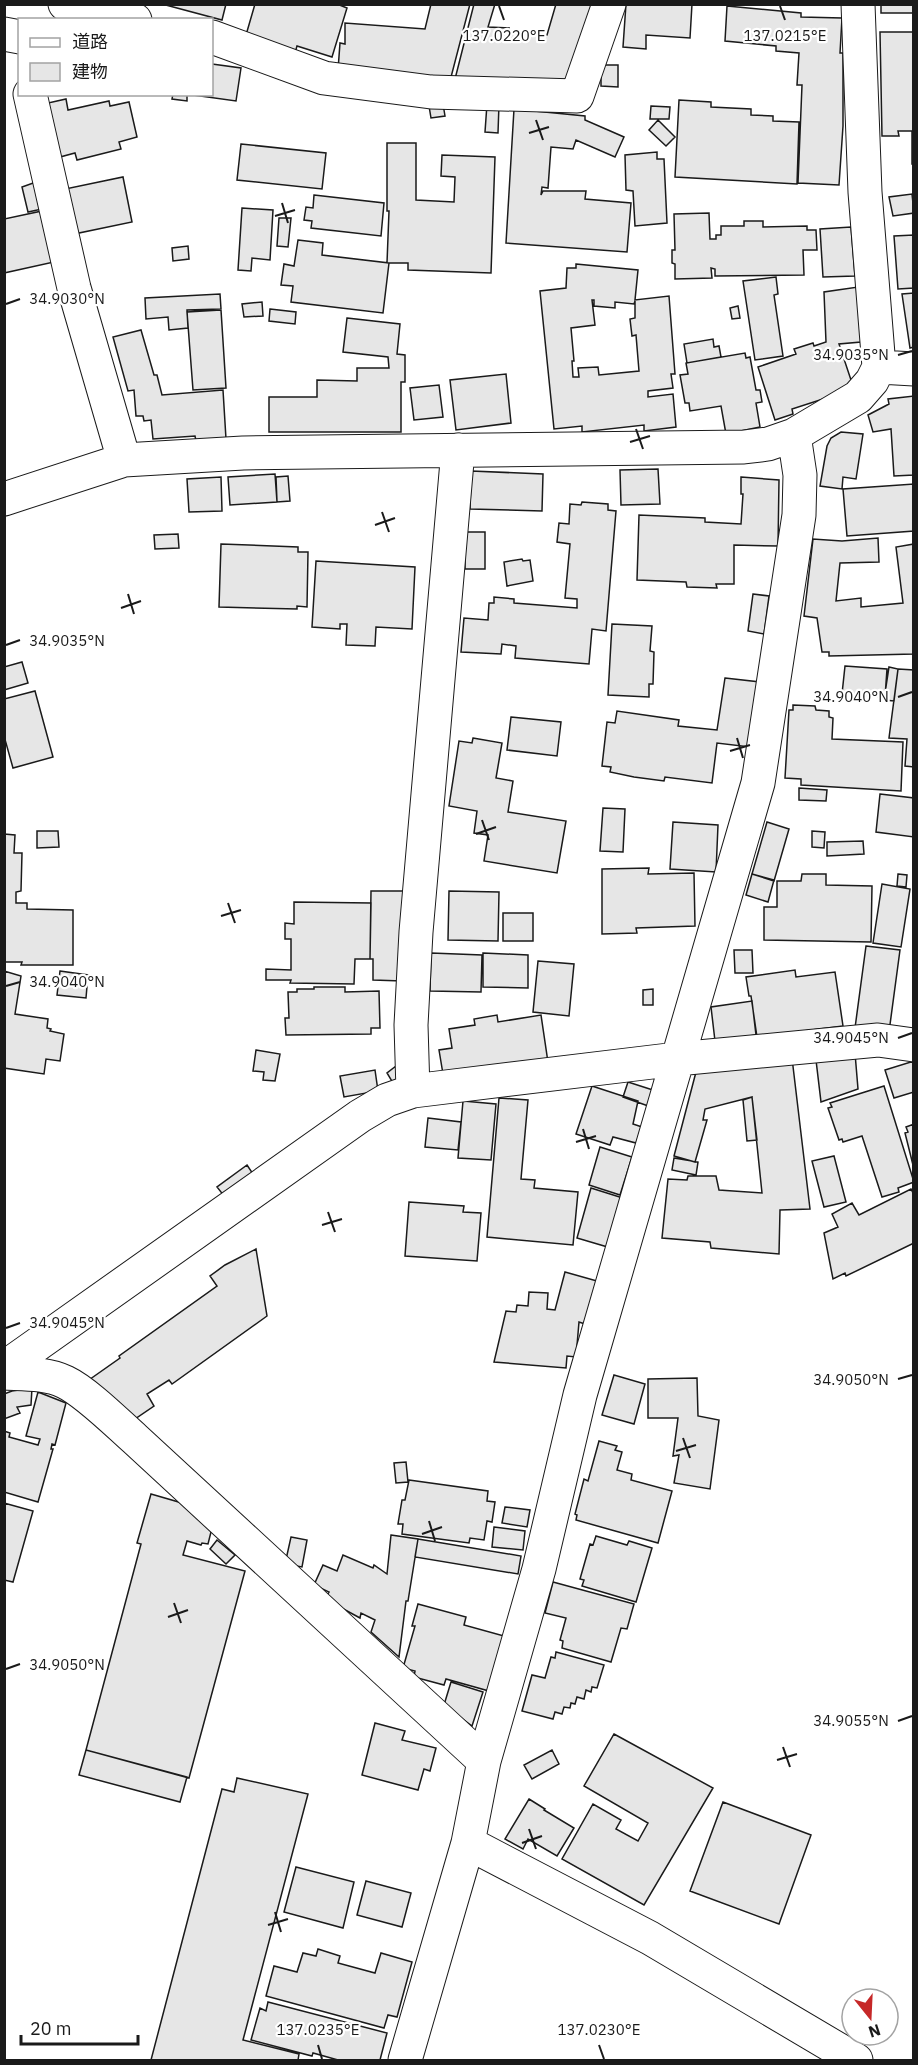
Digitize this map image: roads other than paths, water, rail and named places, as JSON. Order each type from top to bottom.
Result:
[{"type":"street","points":[[49,18],[59,4]]},
{"type":"street","points":[[65,4],[126,18]]},
{"type":"street","points":[[213,37],[324,78],[431,92],[577,96],[609,4]]},
{"type":"street","points":[[4,499],[124,460],[243,453],[744,447],[768,444],[794,435],[858,398],[872,381],[879,367],[865,192],[858,4]]},
{"type":"street","points":[[30,96],[74,288],[124,460]]},
{"type":"street","points":[[879,367],[914,369]]},
{"type":"street","points":[[405,2061],[468,1843],[484,1761],[539,1569],[580,1395],[758,783],[799,515],[800,475],[794,435]]},
{"type":"street","points":[[413,1091],[411,1025],[416,932],[458,450]]},
{"type":"street","points":[[4,1368],[360,1116],[387,1100],[413,1091],[677,1059],[878,1040],[914,1045]]},
{"type":"street","points":[[4,1373],[40,1375],[65,1382],[87,1398],[135,1438],[484,1761]]},
{"type":"street","points":[[468,1843],[650,1938],[856,2061]]}]
